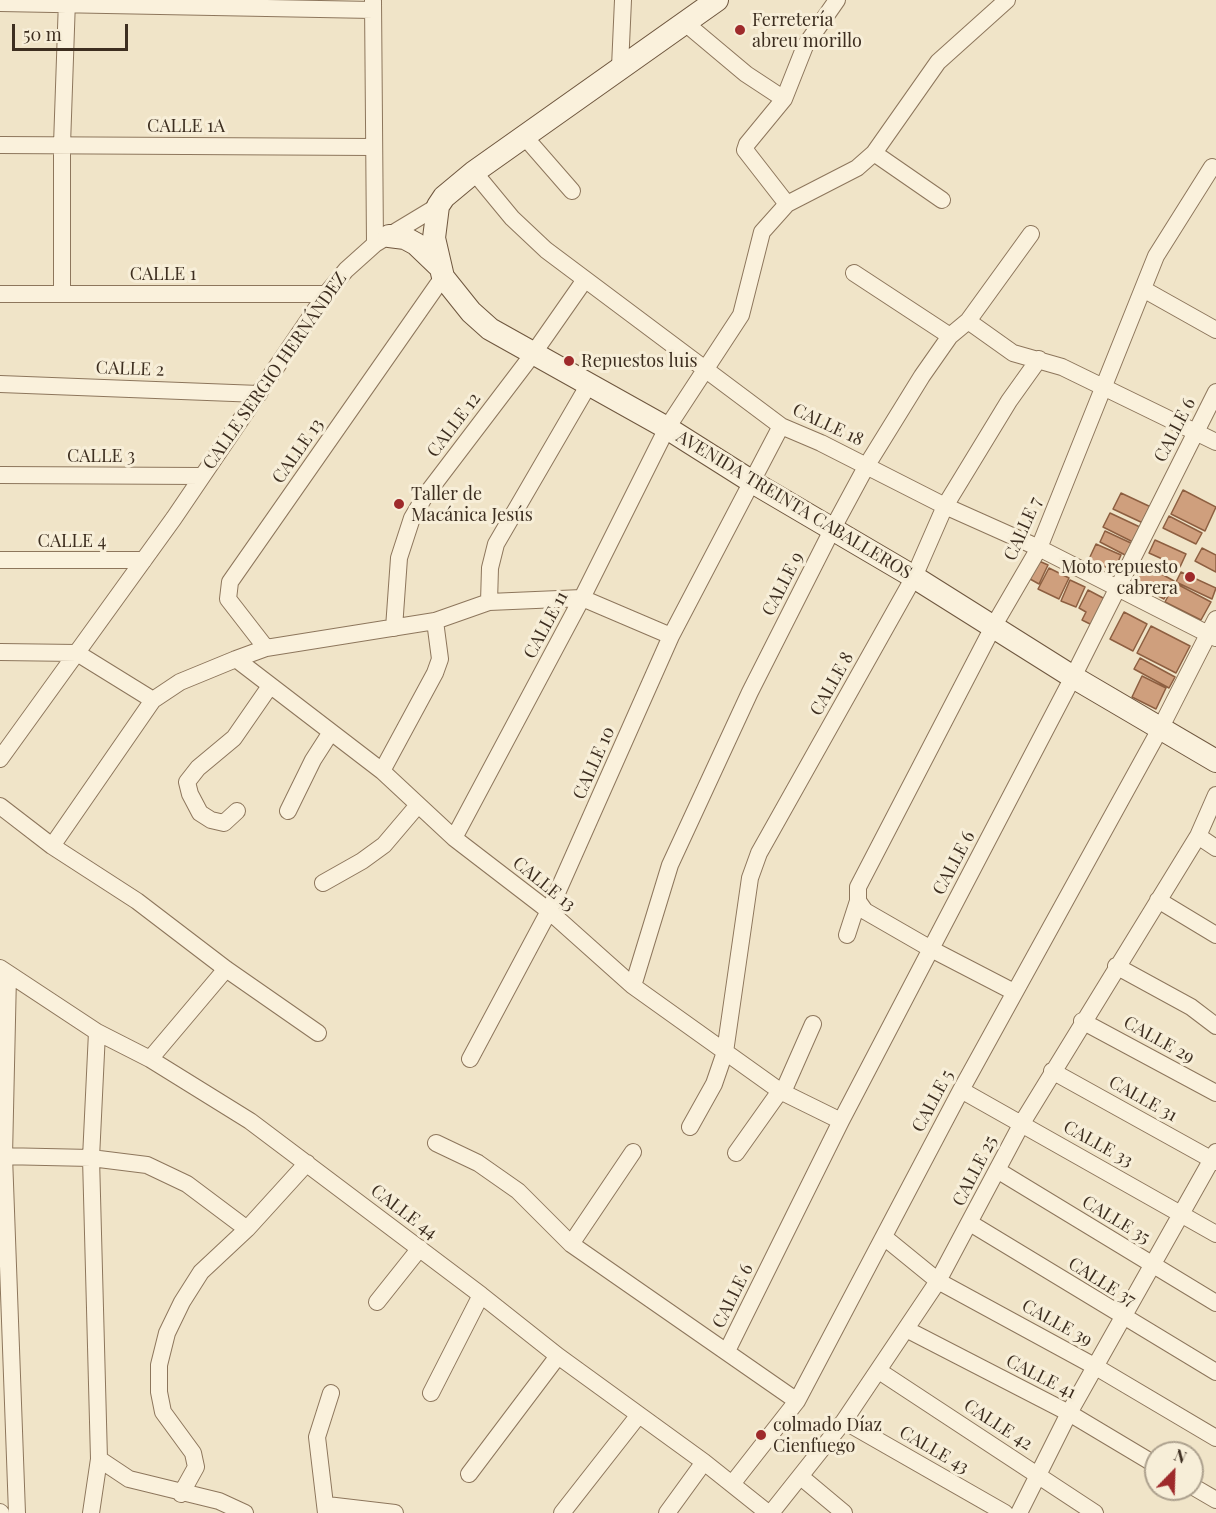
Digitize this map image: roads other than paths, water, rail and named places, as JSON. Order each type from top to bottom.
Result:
[{"type":"street","points":[[620,67],[623,0]]},
{"type":"street","name":"CALLE SERGIO HERNÁNDEZ","points":[[2,754],[144,560],[326,294],[346,270],[382,240],[438,206],[444,197],[474,172],[717,0]]},
{"type":"street","points":[[837,0],[805,46],[784,99],[747,144],[745,150],[787,204],[857,168],[874,153],[938,62],[1007,0]]},
{"type":"street","points":[[62,294],[62,145],[67,2]]},
{"type":"street","points":[[0,3],[373,5],[373,147],[382,240],[416,243],[441,272]]},
{"type":"street","points":[[684,22],[746,74],[784,99]]},
{"type":"street","points":[[524,136],[572,191]]},
{"type":"street","name":"CALLE 1A","points":[[0,145],[373,147]]},
{"type":"street","points":[[874,153],[942,200]]},
{"type":"street","name":"CALLE 7","points":[[847,935],[858,901],[858,887],[993,627],[1040,548],[1102,386],[1156,256],[1212,167]]},
{"type":"street","name":"CALLE 18","points":[[474,172],[512,218],[584,281],[781,426],[867,465],[945,506],[1040,548],[1212,636]]},
{"type":"street","name":"CALLE 11","points":[[454,838],[582,598],[668,428],[741,315],[762,232],[787,204]]},
{"type":"street","name":"AVENIDA TREINTA CABALLEROS","points":[[438,206],[434,238],[441,272],[481,321],[533,354],[668,428],[754,483],[914,577],[1073,677],[1216,761]]},
{"type":"street","name":"CALLE 9","points":[[633,986],[670,865],[750,692],[833,528],[867,465],[922,376],[950,336],[968,321],[1031,234]]},
{"type":"street","name":"CALLE 13","points":[[266,648],[228,598],[230,582],[441,272]]},
{"type":"street","points":[[854,273],[950,336]]},
{"type":"street","name":"CALLE 12","points":[[394,628],[399,558],[412,518],[425,496],[533,354],[584,281]]},
{"type":"street","points":[[1143,289],[1216,330]]},
{"type":"street","name":"CALLE 1","points":[[0,294],[326,294]]},
{"type":"street","points":[[968,321],[1013,353],[1039,359],[1102,386],[1216,442]]},
{"type":"street","name":"CALLE 8","points":[[690,1127],[714,1084],[725,1052],[754,865],[914,577],[945,506],[1009,401],[1039,359]]},
{"type":"street","name":"CALLE 2","points":[[0,384],[259,394]]},
{"type":"street","points":[[489,602],[490,568],[496,544],[590,384]]},
{"type":"street","name":"CALLE 6","points":[[727,1351],[841,1121],[1073,677],[1116,587],[1216,392]]},
{"type":"street","name":"CALLE 10","points":[[471,1059],[549,911],[671,636],[754,483],[781,426]]},
{"type":"street","name":"CALLE 3","points":[[0,475],[202,476]]},
{"type":"street","name":"CALLE 4","points":[[0,560],[144,560]]},
{"type":"street","points":[[52,846],[153,700],[180,682],[236,658],[266,648],[435,621],[489,602],[582,598],[671,636]]},
{"type":"street","name":"CALLE 5","points":[[732,1484],[797,1401],[1014,992],[1212,636],[1216,619]]},
{"type":"street","points":[[382,771],[435,673],[440,658],[435,621]]},
{"type":"street","points":[[0,652],[77,653],[153,700]]},
{"type":"street","name":"CALLE 13","points":[[236,658],[382,771],[454,838],[549,911],[633,986],[782,1091],[841,1121]]},
{"type":"street","points":[[237,811],[224,823],[210,820],[200,813],[190,794],[187,782],[198,768],[234,738],[270,686]]},
{"type":"street","points":[[288,811],[313,760],[331,732]]},
{"type":"street","name":"CALLE 25","points":[[769,1513],[801,1477],[844,1421],[938,1281],[1052,1071],[1198,836],[1216,795]]},
{"type":"street","points":[[323,883],[362,861],[384,844],[418,805]]},
{"type":"street","points":[[0,806],[52,846],[137,901],[226,969],[318,1033]]},
{"type":"street","points":[[1198,836],[1216,848]]},
{"type":"street","points":[[1158,900],[1216,935]]},
{"type":"street","points":[[858,901],[865,910],[931,949],[1014,992]]},
{"type":"street","points":[[1116,966],[1191,1007],[1216,1026]]},
{"type":"street","points":[[150,1059],[226,969]]},
{"type":"street","points":[[4,972],[2,1156],[17,1513]]},
{"type":"street","name":"CALLE 44","points":[[4,972],[97,1032],[150,1059],[250,1121],[482,1295],[558,1356],[704,1462],[769,1513]]},
{"type":"street","name":"CALLE 29","points":[[1083,1020],[1216,1093]]},
{"type":"street","points":[[736,1152],[782,1091],[813,1024]]},
{"type":"street","points":[[91,1513],[99,1459],[91,1158],[97,1032]]},
{"type":"street","name":"CALLE 31","points":[[1052,1071],[1215,1158]]},
{"type":"street","name":"CALLE 33","points":[[961,1090],[1216,1234]]},
{"type":"street","points":[[436,1143],[478,1163],[518,1191],[571,1244],[797,1401]]},
{"type":"street","points":[[571,1244],[633,1152]]},
{"type":"street","points":[[2,1156],[91,1158],[147,1166],[187,1184],[247,1229]]},
{"type":"street","points":[[1019,1513],[1069,1413],[1215,1158]]},
{"type":"street","points":[[181,1494],[196,1467],[193,1453],[163,1412],[159,1392],[159,1365],[167,1333],[182,1302],[201,1272],[247,1229],[308,1163]]},
{"type":"street","name":"CALLE 35","points":[[997,1170],[1216,1303]]},
{"type":"street","name":"CALLE 37","points":[[970,1223],[1123,1318],[1216,1372]]},
{"type":"street","name":"CALLE 39","points":[[884,1237],[938,1281],[1096,1367],[1216,1438]]},
{"type":"street","points":[[377,1302],[420,1248]]},
{"type":"street","points":[[431,1393],[482,1295]]},
{"type":"street","name":"CALLE 41","points":[[906,1329],[1069,1413],[1144,1458]]},
{"type":"street","points":[[470,1474],[558,1356]]},
{"type":"street","name":"CALLE 42","points":[[879,1371],[1095,1513]]},
{"type":"street","points":[[331,1393],[317,1437],[326,1509],[395,1513]]},
{"type":"street","points":[[562,1513],[638,1416]]},
{"type":"street","name":"CALLE 43","points":[[844,1421],[1005,1513]]},
{"type":"street","points":[[99,1459],[129,1479],[219,1502],[238,1512]]},
{"type":"street","points":[[667,1513],[704,1462]]},
{"type":"street","points":[[801,1477],[844,1513]]},
{"type":"place","name":"Ferretería abreu morillo","points":[[740,30]]},
{"type":"place","name":"Repuestos luis","points":[[569,361]]},
{"type":"place","name":"Taller de Macánica Jesús","points":[[399,504]]},
{"type":"place","name":"Moto repuesto cabrera","points":[[1190,577]]},
{"type":"place","name":"colmado Díaz Cienfuego","points":[[761,1435]]}]
